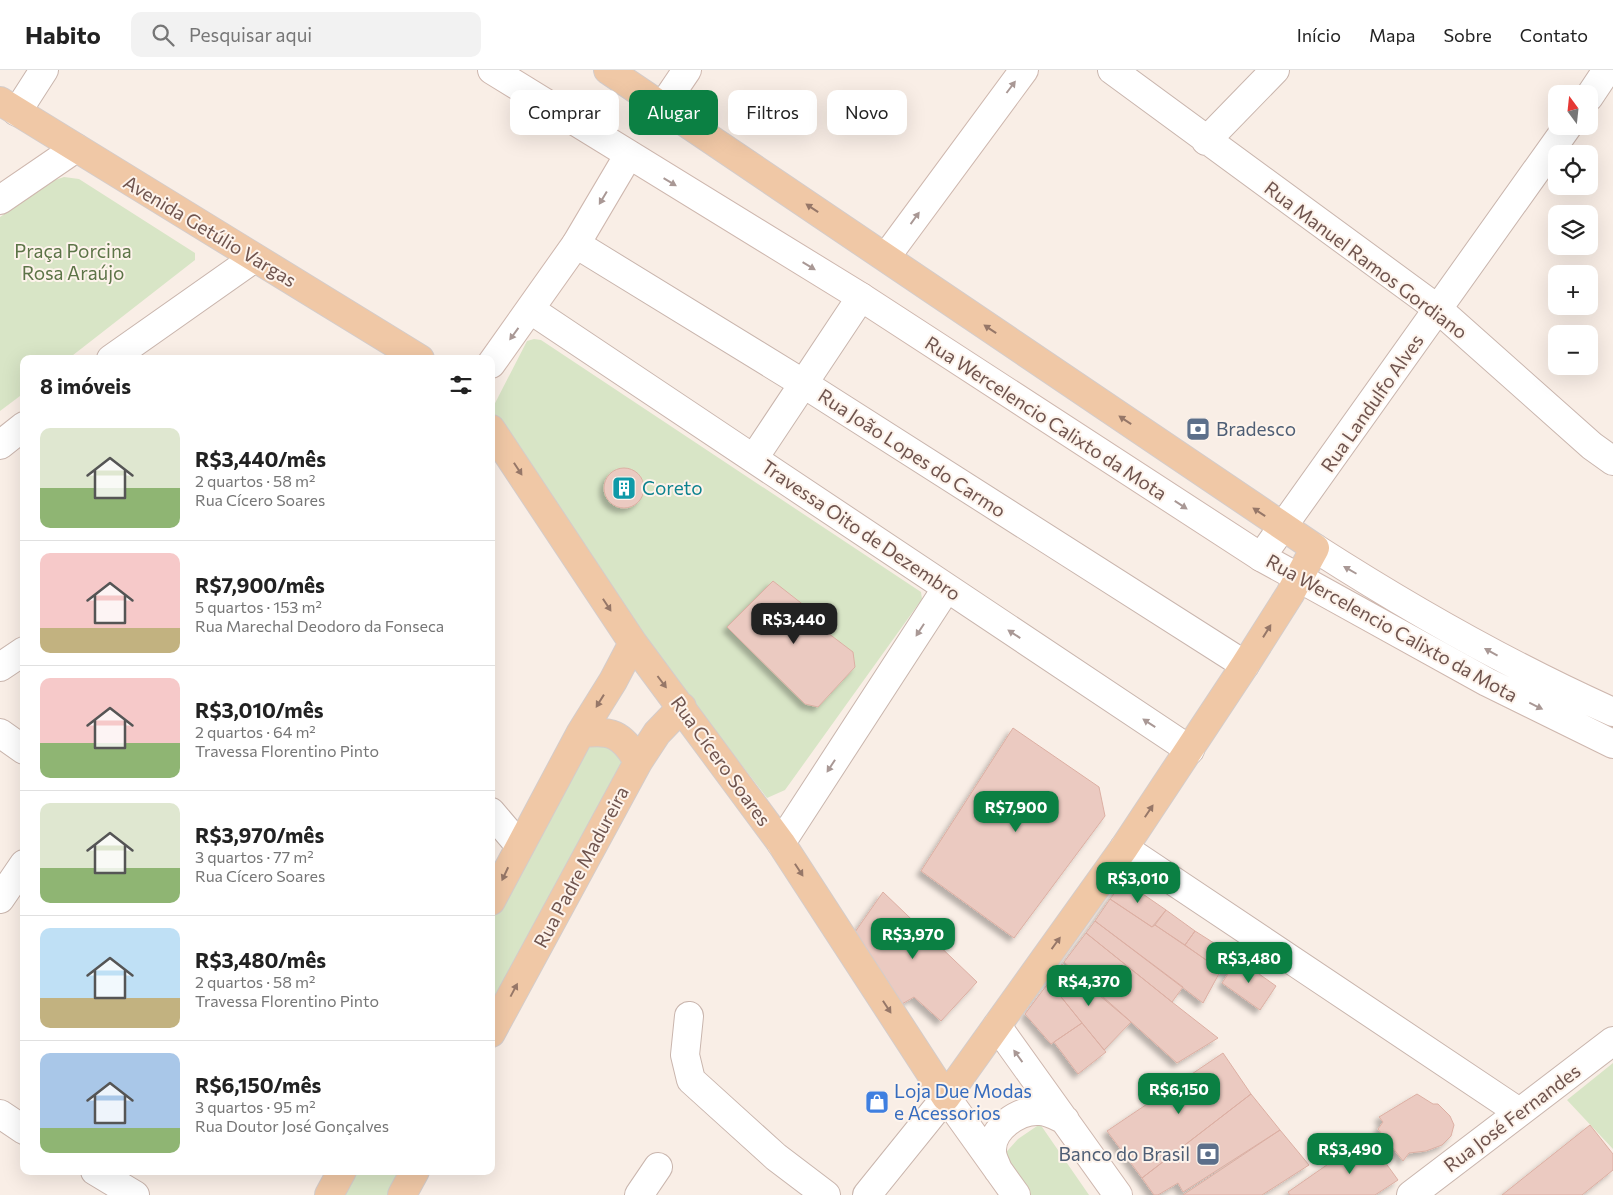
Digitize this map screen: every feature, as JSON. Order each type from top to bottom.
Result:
[{"type":"main road","name":"Rua Wercelencio Calixto da Mota","points":[[608,70],[637,90]]},
{"type":"main road","name":"Avenida Getúlio Vargas","points":[[8,107],[253,259],[413,355]]},
{"type":"main road","name":"Rua Wercelencio Calixto da Mota","points":[[704,135],[1315,548]]},
{"type":"main road","name":"Rua Cícero Soares","points":[[495,434],[633,643],[781,843],[946,1097]]},
{"type":"main road","points":[[946,1097],[1124,848],[1190,750],[1290,594],[1298,576],[1315,548]]},
{"type":"main road","points":[[495,893],[580,734],[633,643]]},
{"type":"main road","name":"Rua Padre Madureira","points":[[495,1026],[638,762],[657,733],[682,707]]},
{"type":"main road","points":[[580,734],[597,731],[613,734],[629,746],[638,762]]},
{"type":"main road","points":[[329,1195],[340,1175]]},
{"type":"main road","points":[[402,1195],[414,1175]]},
{"type":"street","points":[[8,107],[44,70]]},
{"type":"street","name":"Rua Wercelencio Calixto da Mota","points":[[492,70],[628,156],[861,298],[1261,557],[1487,682],[1613,744]]},
{"type":"street","points":[[673,90],[687,70]]},
{"type":"street","points":[[886,257],[1024,70]]},
{"type":"street","name":"Rua Manuel Ramos Gordiano","points":[[1112,70],[1206,141],[1438,309],[1592,446],[1613,461]]},
{"type":"street","points":[[1206,141],[1275,70]]},
{"type":"street","points":[[1597,85],[1607,70]]},
{"type":"street","name":"Rua Landulfo Alves","points":[[1261,557],[1562,135]]},
{"type":"street","points":[[0,200],[76,148]]},
{"type":"street","points":[[495,359],[532,310],[576,244],[628,156]]},
{"type":"street","name":"Rua João Lopes do Carmo","points":[[576,244],[804,384],[1245,666]]},
{"type":"street","points":[[119,355],[253,259]]},
{"type":"street","points":[[754,458],[861,298]]},
{"type":"street","name":"Travessa Oito de Dezembro","points":[[532,310],[946,589],[1190,750]]},
{"type":"street","points":[[0,445],[20,429]]},
{"type":"street","name":"Rua Wercelencio Calixto da Mota","points":[[1315,548],[1492,652],[1558,688],[1613,712]]},
{"type":"street","points":[[781,843],[946,589]]},
{"type":"street","points":[[0,667],[20,654]]},
{"type":"street","points":[[0,733],[20,747]]},
{"type":"street","points":[[495,817],[519,845]]},
{"type":"street","points":[[1124,848],[1519,1112]]},
{"type":"street","points":[[0,899],[20,870]]},
{"type":"street","points":[[689,1016],[685,1055],[691,1080],[776,1157],[826,1195]]},
{"type":"street","points":[[997,1026],[1118,1195]]},
{"type":"street","name":"Rua José Fernandes","points":[[1411,1195],[1613,1041]]},
{"type":"street","points":[[867,1195],[946,1097],[1016,1195]]},
{"type":"street","points":[[998,1170],[992,1151],[994,1137],[1006,1124],[1020,1114],[1039,1110],[1064,1120]]},
{"type":"street","points":[[0,1114],[20,1127]]},
{"type":"street","points":[[639,1195],[658,1167]]},
{"type":"street","points":[[102,1175],[133,1194]]},
{"type":"green space","name":"Praça Porcina Rosa Araújo","points":[[64,177],[79,179],[195,253],[195,260],[73,355],[20,355],[20,396],[0,411],[0,217],[55,180]]},
{"type":"green space","points":[[541,340],[921,592],[922,599],[785,790],[767,798],[637,629],[495,426],[495,403],[527,341]]},
{"type":"green space","points":[[591,739],[628,757],[495,1001],[495,912]]},
{"type":"green space","points":[[1613,1063],[1613,1149],[1567,1100]]},
{"type":"green space","points":[[1040,1124],[1089,1195],[1024,1195],[1000,1159],[1018,1139]]},
{"type":"green space","points":[[349,1175],[400,1175],[389,1195],[338,1195]]},
{"type":"building","name":"Coreto","points":[[624,468],[638,474],[644,488],[638,502],[624,508],[610,502],[604,488],[610,474]]},
{"type":"building","points":[[773,581],[819,617],[816,624],[853,652],[855,667],[818,707],[805,704],[727,627]]},
{"type":"building","points":[[1013,728],[1099,787],[1105,816],[1014,938],[921,871]]},
{"type":"building","points":[[1124,881],[1166,910],[1152,927],[1110,899]]},
{"type":"building","points":[[883,892],[977,982],[941,1021],[914,997],[902,1004],[855,932]]},
{"type":"building","points":[[1110,899],[1152,927],[1155,925],[1221,970],[1203,1003],[1095,921]]},
{"type":"building","points":[[1166,910],[1195,931],[1185,945],[1155,925]]},
{"type":"building","points":[[1095,921],[1183,987],[1172,1002],[1086,933]]},
{"type":"building","points":[[1195,931],[1217,945],[1206,960],[1185,945]]},
{"type":"building","points":[[1086,933],[1218,1038],[1177,1063],[1064,962]]},
{"type":"building","points":[[1217,945],[1238,959],[1227,973],[1206,960]]},
{"type":"building","points":[[1238,959],[1276,986],[1260,1010],[1222,983]]},
{"type":"building","points":[[1062,964],[1131,1022],[1104,1050],[1049,982]]},
{"type":"building","points":[[1049,982],[1082,1023],[1051,1044],[1025,1014]]},
{"type":"building","points":[[1082,1023],[1106,1052],[1078,1074],[1054,1042]]},
{"type":"building","points":[[1223,1053],[1251,1094],[1142,1178],[1107,1131]]},
{"type":"building","name":"Banco do Brasil","points":[[1251,1094],[1280,1130],[1183,1192],[1178,1183],[1158,1195],[1154,1195],[1142,1178]]},
{"type":"building","points":[[1417,1094],[1433,1104],[1438,1104],[1450,1116],[1454,1125],[1451,1136],[1442,1145],[1426,1151],[1409,1153],[1403,1161],[1378,1129],[1383,1122],[1379,1117]]},
{"type":"building","points":[[1590,1125],[1613,1154],[1613,1170],[1582,1195],[1502,1195]]},
{"type":"building","points":[[1280,1130],[1309,1165],[1262,1195],[1183,1195]]},
{"type":"building","points":[[1367,1137],[1398,1180],[1375,1195],[1290,1195],[1288,1192]]},
{"type":"place","name":"Bradesco","points":[[1198,429]]},
{"type":"place","name":"Coreto","points":[[624,488]]},
{"type":"place","name":"Loja Due Modas e Acessorios","points":[[877,1102]]},
{"type":"place","name":"Banco do Brasil","points":[[1208,1154]]}]
